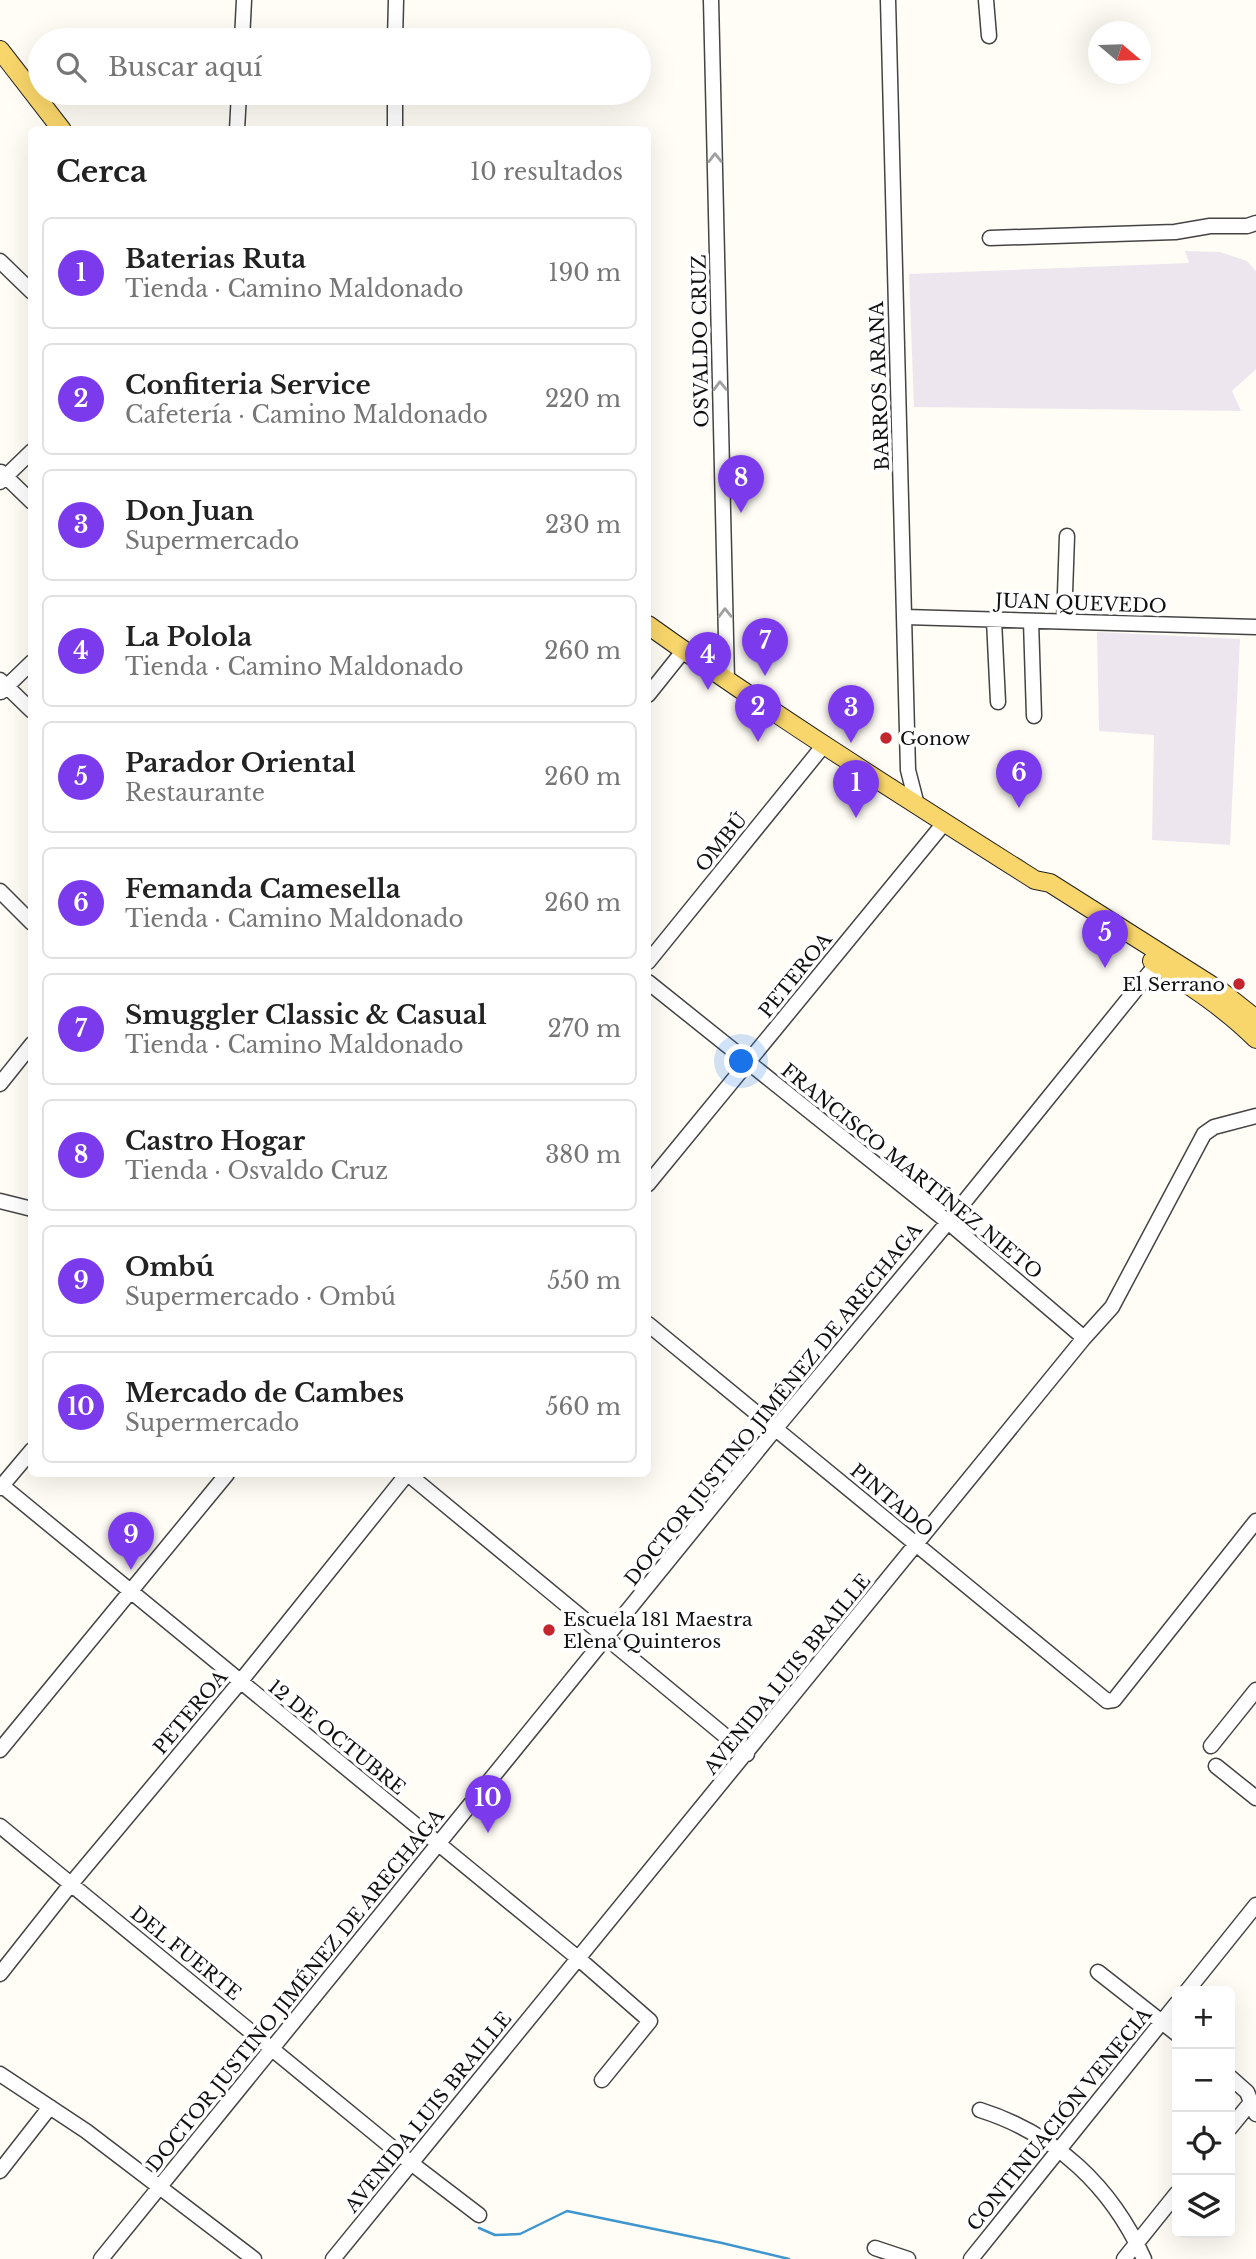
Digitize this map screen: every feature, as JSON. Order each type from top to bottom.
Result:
[{"type":"main road","points":[[1,55],[28,88]]},
{"type":"main road","points":[[42,105],[59,126]]},
{"type":"main road","points":[[651,627],[727,681],[884,784],[1035,880],[1050,883],[1161,960],[1256,1039]]},
{"type":"main road","points":[[1161,960],[1222,992],[1255,1017]]},
{"type":"street","points":[[243,28],[244,0]]},
{"type":"street","points":[[396,0],[396,28]]},
{"type":"street","name":"OSVALDO CRUZ","points":[[711,0],[727,681]]},
{"type":"street","name":"BARROS ARANA","points":[[887,0],[908,771],[917,805]]},
{"type":"street","points":[[986,0],[989,36]]},
{"type":"street","points":[[237,126],[238,105]]},
{"type":"street","points":[[395,105],[395,126]]},
{"type":"street","points":[[990,238],[1175,232],[1256,223]]},
{"type":"street","points":[[0,261],[28,288]]},
{"type":"street","points":[[28,454],[2,477],[28,499]]},
{"type":"street","points":[[1065,622],[1068,536]]},
{"type":"street","name":"JUAN QUEVEDO","points":[[905,617],[1256,627]]},
{"type":"street","points":[[994,620],[998,702]]},
{"type":"street","points":[[1031,621],[1034,716]]},
{"type":"street","points":[[651,691],[684,650]]},
{"type":"street","points":[[28,665],[2,686],[28,708]]},
{"type":"street","name":"OMBÚ","points":[[651,958],[824,745]]},
{"type":"street","points":[[884,784],[897,782],[908,771]]},
{"type":"street","name":"PETEROA","points":[[651,1180],[945,822]]},
{"type":"street","points":[[0,891],[28,919]]},
{"type":"street","name":"DOCTOR JUSTINO JIMÉNEZ DE ARECHAGA","points":[[101,2259],[776,1428],[1161,960]]},
{"type":"street","name":"FRANCISCO MARTÍNEZ NIETO","points":[[651,984],[947,1222],[1084,1338]]},
{"type":"street","points":[[0,1084],[28,1049]]},
{"type":"street","name":"AVENIDA LUIS BRAILLE","points":[[333,2259],[1112,1307],[1204,1134],[1214,1128],[1256,1116]]},
{"type":"street","points":[[0,1200],[28,1208]]},
{"type":"street","name":"PINTADO","points":[[651,1326],[1104,1700],[1114,1700],[1256,1521]]},
{"type":"street","points":[[1,1486],[28,1455]]},
{"type":"street","points":[[0,1749],[225,1477]]},
{"type":"street","name":"PETEROA","points":[[0,1974],[405,1477]]},
{"type":"street","points":[[411,1477],[747,1754]]},
{"type":"street","name":"12 DE OCTUBRE","points":[[1,1486],[579,1959],[650,2021],[602,2080]]},
{"type":"street","points":[[1211,1746],[1256,1690]]},
{"type":"street","points":[[1216,1766],[1256,1798]]},
{"type":"street","name":"DEL FUERTE","points":[[0,1826],[411,2163],[480,2214]]},
{"type":"street","points":[[1191,1986],[1256,1905]]},
{"type":"street","points":[[1098,1972],[1172,2030]]},
{"type":"street","name":"CONTINUACIÓN VENECIA","points":[[971,2259],[1172,2010]]},
{"type":"street","points":[[0,2074],[160,2186],[254,2259]]},
{"type":"street","points":[[1235,2081],[1247,2092],[1254,2107],[1235,2124]]},
{"type":"street","points":[[0,2171],[50,2107]]},
{"type":"street","points":[[981,2110],[1018,2125],[1059,2149],[1087,2172],[1117,2209],[1144,2259]]},
{"type":"street","points":[[1124,2259],[1172,2199]]},
{"type":"street","points":[[874,2248],[908,2259]]},
{"type":"shaded area","points":[[1185,251],[1220,252],[1247,261],[1256,271],[1256,369],[1232,391],[1241,411],[914,407],[909,274],[1189,263]]},
{"type":"shaded area","points":[[1097,632],[1240,639],[1230,845],[1152,840],[1154,735],[1099,731]]},
{"type":"waterway","points":[[479,2228],[495,2235],[520,2234],[567,2211],[789,2259]]},
{"type":"place","name":"Castro Hogar","points":[[741,513]]},
{"type":"place","name":"Smuggler Classic & Casual","points":[[765,676]]},
{"type":"place","name":"La Polola","points":[[708,690]]},
{"type":"place","name":"Gonow","points":[[886,738]]},
{"type":"place","name":"Confiteria Service","points":[[758,742]]},
{"type":"place","name":"Don Juan","points":[[851,743]]},
{"type":"place","name":"Femanda Camesella","points":[[1019,808]]},
{"type":"place","name":"Baterias Ruta","points":[[856,818]]},
{"type":"place","name":"Parador Oriental","points":[[1105,968]]},
{"type":"place","name":"El Serrano","points":[[1239,984]]},
{"type":"place","name":"Ombú","points":[[131,1570]]},
{"type":"place","name":"Escuela 181 Maestra Elena Quinteros","points":[[549,1630]]},
{"type":"place","name":"Mercado de Cambes","points":[[488,1833]]}]
